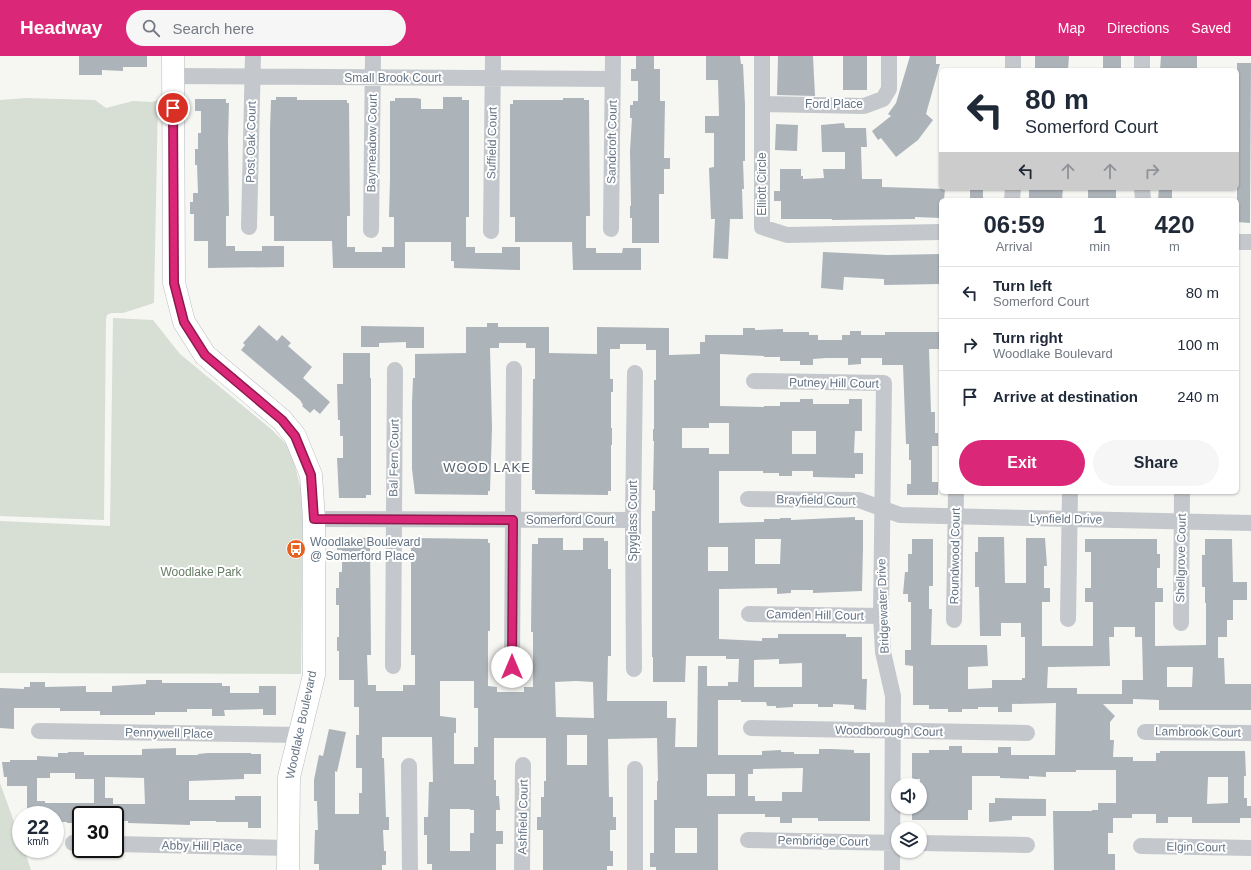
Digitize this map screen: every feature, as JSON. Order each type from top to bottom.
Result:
[{"type":"street","name":"Post Oak Court","points":[[249,228],[253,56]]},
{"type":"street","name":"Baymeadow Court","points":[[371,230],[373,56]]},
{"type":"street","name":"Suffield Court","points":[[491,230],[493,56]]},
{"type":"street","name":"Sandcroft Court","points":[[611,229],[613,56]]},
{"type":"street","name":"Elliott Circle","points":[[762,56],[762,227],[787,235],[939,232]]},
{"type":"street","name":"Ford Place","points":[[762,104],[864,106],[883,99],[889,89],[889,56]]},
{"type":"street","points":[[1013,56],[1013,68]]},
{"type":"street","points":[[1142,56],[1142,68]]},
{"type":"street","name":"Small Brook Court","points":[[173,66],[253,77],[613,79]]},
{"type":"street","name":"Woodlake Boulevard","points":[[173,66],[174,283],[184,322],[205,355],[282,420],[295,436],[311,475],[314,519],[314,675],[289,777],[288,870]]},
{"type":"street","points":[[1239,242],[1251,242]]},
{"type":"street","points":[[512,667],[514,369]]},
{"type":"street","name":"Bal Fern Court","points":[[393,666],[395,370]]},
{"type":"street","name":"Spyglass Court","points":[[634,669],[633,520],[635,373]]},
{"type":"street","name":"Putney Hill Court","points":[[754,381],[884,383],[881,509]]},
{"type":"street","name":"Roundwood Court","points":[[954,620],[956,494]]},
{"type":"street","points":[[1068,619],[1070,494]]},
{"type":"street","name":"Shellgrove Court","points":[[1181,623],[1182,494]]},
{"type":"street","name":"Brayfield Court","points":[[748,499],[859,500],[881,509]]},
{"type":"street","name":"Lynfield Drive","points":[[881,509],[900,515],[1251,523]]},
{"type":"street","name":"Bridgewater Drive","points":[[881,509],[882,652],[893,696],[895,822]]},
{"type":"street","name":"Somerford Court","points":[[314,519],[633,520]]},
{"type":"street","name":"Camden Hill Court","points":[[749,614],[881,616]]},
{"type":"street","name":"Woodborough Court","points":[[751,728],[1027,732]]},
{"type":"street","name":"Pennywell Place","points":[[39,731],[300,735]]},
{"type":"street","name":"Lambrook Court","points":[[1145,732],[1251,733]]},
{"type":"street","name":"Ashfield Court","points":[[522,870],[523,765]]},
{"type":"street","points":[[409,766],[410,870]]},
{"type":"street","points":[[634,870],[635,769]]},
{"type":"street","name":"Pembridge Court","points":[[748,840],[891,843]]},
{"type":"street","points":[[927,843],[1027,845]]},
{"type":"street","name":"Abby Hill Place","points":[[124,844],[288,848]]},
{"type":"street","name":"Elgin Court","points":[[1141,846],[1251,848]]},
{"type":"street","name":"Bridgewater Drive","points":[[892,870],[893,858]]},
{"type":"green space","points":[[26,98],[95,100],[106,108],[133,101],[152,102],[158,100],[154,303],[123,313],[111,313],[107,315],[106,319],[104,520],[0,516],[0,100]]},
{"type":"green space","name":"Woodlake Park","points":[[113,318],[153,320],[180,354],[271,429],[291,449],[303,498],[301,674],[0,673],[0,521],[110,526]]},
{"type":"green space","points":[[0,783],[12,816],[12,858],[27,858],[31,870],[0,870]]},
{"type":"building","points":[[79,56],[147,56],[147,67],[123,67],[123,71],[102,70],[102,75],[79,75]]},
{"type":"building","points":[[636,56],[654,56],[654,69],[660,69],[660,101],[665,101],[664,158],[670,158],[670,169],[664,169],[664,194],[659,194],[659,243],[632,243],[632,218],[630,218],[630,151],[632,118],[630,118],[630,105],[633,105],[633,101],[638,101],[638,81],[631,81],[631,69],[636,69]]},
{"type":"building","points":[[706,56],[740,56],[741,64],[743,64],[745,161],[743,161],[744,189],[742,189],[743,219],[730,219],[728,259],[713,258],[715,219],[711,219],[709,168],[714,167],[714,133],[705,133],[705,116],[719,116],[718,80],[706,80]]},
{"type":"building","points":[[778,56],[813,56],[815,96],[777,95]]},
{"type":"building","points":[[843,56],[867,56],[867,90],[843,90]]},
{"type":"building","points":[[910,56],[936,56],[936,64],[940,64],[926,114],[933,120],[918,140],[896,157],[881,138],[878,140],[872,131],[891,116],[888,114],[896,103]]},
{"type":"building","points":[[1035,56],[1069,56],[1068,68],[1035,68]]},
{"type":"building","points":[[1103,56],[1121,56],[1121,68],[1103,68]]},
{"type":"building","points":[[1161,56],[1197,56],[1197,68],[1160,68]]},
{"type":"building","points":[[1237,63],[1251,63],[1250,223],[1239,222],[1239,198],[1237,198],[1237,190],[1239,190],[1239,68],[1237,68]]},
{"type":"building","points":[[276,97],[297,97],[297,100],[347,100],[347,103],[349,103],[350,216],[347,216],[347,247],[355,247],[355,252],[382,252],[382,247],[394,247],[394,217],[389,217],[390,101],[395,101],[395,98],[416,98],[421,99],[421,109],[443,109],[443,97],[462,97],[462,100],[469,100],[469,217],[466,217],[466,247],[475,247],[475,253],[502,253],[502,247],[520,247],[520,270],[454,268],[454,261],[451,261],[451,242],[405,242],[405,268],[333,268],[332,241],[274,241],[274,216],[270,216],[270,130],[271,100],[276,100]]},
{"type":"building","points":[[563,98],[584,98],[584,100],[589,100],[590,216],[586,216],[586,248],[596,248],[596,253],[622,253],[623,248],[641,248],[641,270],[573,270],[572,242],[515,242],[515,217],[510,217],[510,104],[513,104],[513,100],[563,100]]},
{"type":"building","points":[[195,99],[226,99],[226,103],[229,103],[229,216],[226,216],[226,246],[235,246],[235,251],[262,251],[262,246],[284,246],[284,267],[208,268],[208,241],[194,241],[194,214],[190,214],[190,202],[193,202],[193,193],[198,193],[195,149],[198,149],[198,133],[201,133],[201,111],[195,111]]},
{"type":"building","points":[[844,123],[845,128],[866,128],[867,147],[861,147],[862,179],[882,179],[882,187],[945,190],[944,198],[939,198],[939,218],[915,217],[915,219],[832,220],[781,219],[781,201],[774,201],[774,191],[780,191],[780,169],[801,169],[801,176],[803,176],[803,179],[824,178],[823,169],[845,169],[845,152],[822,152],[821,125]]},
{"type":"building","points":[[776,124],[798,125],[797,151],[775,150]]},
{"type":"building","points":[[970,190],[983,190],[983,198],[970,198]]},
{"type":"building","points":[[1029,190],[1063,190],[1062,198],[1029,198]]},
{"type":"building","points":[[1088,190],[1116,190],[1116,198],[1088,198]]},
{"type":"building","points":[[1159,190],[1172,190],[1172,198],[1158,198]]},
{"type":"building","points":[[823,252],[887,255],[939,254],[939,284],[884,285],[884,279],[844,277],[843,290],[821,288]]},
{"type":"building","points":[[487,323],[498,323],[498,327],[549,327],[549,353],[597,354],[597,327],[669,328],[669,355],[700,354],[700,342],[705,342],[705,335],[743,335],[743,328],[755,328],[755,330],[783,329],[783,332],[809,332],[809,335],[818,335],[818,340],[842,340],[842,335],[850,335],[850,331],[861,331],[861,335],[885,335],[885,332],[939,332],[939,349],[929,349],[931,412],[935,412],[935,433],[938,433],[938,446],[932,446],[932,482],[938,482],[938,495],[907,495],[907,484],[911,484],[911,460],[909,460],[909,444],[906,444],[903,365],[882,365],[882,358],[861,358],[861,364],[848,365],[848,358],[826,358],[813,359],[813,365],[800,365],[800,361],[780,361],[780,357],[720,354],[720,406],[780,406],[780,402],[800,402],[800,399],[813,399],[813,404],[849,404],[849,399],[862,399],[862,431],[855,431],[854,453],[863,453],[863,474],[855,474],[855,478],[813,477],[813,471],[792,471],[792,476],[779,476],[779,473],[763,473],[763,471],[719,471],[719,523],[764,522],[764,519],[780,518],[791,518],[791,520],[855,517],[855,520],[863,520],[863,548],[862,591],[813,593],[813,590],[791,590],[791,593],[777,594],[777,588],[719,589],[719,639],[762,641],[762,638],[778,638],[778,634],[846,634],[846,637],[862,637],[862,679],[867,679],[866,710],[854,709],[854,705],[833,704],[833,707],[818,707],[818,704],[793,704],[793,707],[776,708],[776,706],[767,706],[766,702],[718,700],[718,755],[762,755],[762,751],[781,750],[781,752],[794,752],[794,754],[819,754],[819,749],[854,750],[854,753],[870,753],[870,821],[818,821],[818,818],[792,818],[792,823],[780,823],[780,817],[765,817],[765,814],[718,814],[718,870],[656,870],[656,867],[650,867],[650,853],[654,853],[654,800],[657,800],[658,781],[657,738],[608,739],[609,797],[613,797],[613,817],[616,817],[616,830],[610,830],[610,851],[613,851],[613,866],[607,866],[607,870],[543,870],[543,830],[537,830],[537,817],[541,817],[541,797],[544,797],[544,781],[546,781],[546,738],[494,738],[494,780],[496,780],[496,796],[499,796],[500,810],[496,810],[496,831],[503,831],[503,844],[496,844],[496,870],[432,870],[432,864],[427,864],[427,835],[424,835],[424,817],[428,817],[429,782],[433,782],[432,737],[382,737],[386,817],[389,817],[389,830],[383,830],[386,865],[382,865],[382,870],[319,870],[319,864],[314,864],[315,830],[318,830],[317,801],[314,801],[314,780],[319,755],[323,756],[329,729],[346,732],[337,772],[335,771],[335,814],[359,814],[359,793],[362,793],[362,768],[356,768],[356,735],[359,735],[359,707],[354,707],[354,680],[339,680],[339,651],[337,651],[337,637],[339,637],[339,605],[336,605],[336,588],[339,588],[339,572],[342,572],[342,550],[337,550],[337,537],[368,538],[368,542],[370,542],[371,655],[367,655],[368,685],[376,685],[376,691],[403,691],[403,685],[415,685],[415,655],[411,655],[411,542],[414,542],[414,538],[488,539],[488,543],[490,543],[490,631],[488,631],[488,686],[497,687],[497,692],[524,692],[524,687],[533,687],[533,632],[531,632],[532,544],[538,544],[538,538],[563,538],[563,550],[583,550],[583,538],[604,538],[604,541],[608,541],[608,569],[611,569],[611,656],[608,656],[607,701],[667,701],[667,718],[676,718],[675,747],[697,747],[698,666],[707,666],[707,686],[728,686],[728,682],[738,682],[739,659],[726,659],[726,656],[686,656],[685,682],[653,682],[652,511],[655,511],[655,490],[653,490],[653,429],[656,350],[646,350],[646,344],[620,344],[620,349],[610,349],[610,379],[613,379],[613,392],[611,392],[611,491],[608,491],[608,495],[535,494],[535,490],[532,490],[533,379],[535,379],[535,348],[526,348],[526,343],[499,343],[499,348],[490,348],[492,428],[490,491],[488,491],[488,495],[415,494],[412,469],[412,403],[413,378],[415,378],[415,354],[466,353],[466,327],[487,327]],"holes":[[[709,423],[729,423],[729,454],[709,454],[709,448],[682,448],[682,428],[709,428]],[[792,431],[816,431],[816,454],[792,454]],[[755,539],[781,539],[780,564],[755,564]],[[708,547],[728,547],[728,571],[708,571]],[[779,659],[779,664],[802,663],[802,687],[754,687],[754,660]],[[440,681],[474,681],[474,708],[478,708],[478,747],[474,747],[474,764],[454,764],[454,733],[456,733],[456,718],[440,716]],[[555,682],[593,682],[594,718],[556,717]],[[567,735],[587,735],[587,765],[567,765]],[[803,768],[802,792],[782,792],[782,801],[755,801],[755,796],[748,796],[748,774],[753,774],[753,769]],[[707,774],[735,774],[735,796],[707,796]],[[450,809],[474,810],[474,833],[470,833],[470,851],[450,851]],[[675,828],[697,828],[697,853],[675,853]]]},
{"type":"building","points":[[259,325],[277,341],[282,335],[291,343],[288,346],[312,367],[303,378],[330,402],[320,414],[314,409],[310,413],[302,406],[303,405],[300,400],[241,350],[245,345],[243,343]]},
{"type":"building","points":[[361,326],[424,327],[424,348],[406,348],[406,342],[379,343],[379,347],[361,347]]},
{"type":"building","points":[[343,353],[370,353],[371,495],[366,495],[366,498],[339,498],[337,458],[343,458],[343,436],[340,436],[340,420],[338,420],[337,384],[343,384]]},
{"type":"building","points":[[978,537],[1004,537],[1005,583],[1026,583],[1026,538],[1045,538],[1047,566],[1044,566],[1044,588],[1050,588],[1050,602],[1042,602],[1042,646],[1093,646],[1093,602],[1085,602],[1085,588],[1091,588],[1091,552],[1085,552],[1085,539],[1157,539],[1157,554],[1160,554],[1160,568],[1157,568],[1157,588],[1163,588],[1163,602],[1155,602],[1155,646],[1206,645],[1205,587],[1202,587],[1202,555],[1205,555],[1205,539],[1232,539],[1233,582],[1247,582],[1247,600],[1233,600],[1233,620],[1227,620],[1227,637],[1218,637],[1218,658],[1224,658],[1225,684],[1251,684],[1251,710],[1159,710],[1159,700],[1133,699],[1133,704],[1103,704],[1115,716],[1110,722],[1110,740],[1114,740],[1113,757],[1133,757],[1133,761],[1156,761],[1156,753],[1160,753],[1160,751],[1245,751],[1246,776],[1244,776],[1244,798],[1247,798],[1247,806],[1251,806],[1251,818],[1240,818],[1240,823],[1192,823],[1192,817],[1168,817],[1168,823],[1156,823],[1156,814],[1132,814],[1132,818],[1113,818],[1113,833],[1108,833],[1108,854],[1115,854],[1115,870],[1054,870],[1053,811],[1092,811],[1098,810],[1098,803],[1116,803],[1116,770],[1046,772],[1046,777],[1029,776],[1029,779],[1000,778],[1000,776],[972,776],[972,810],[968,810],[968,820],[912,820],[912,814],[927,814],[927,778],[912,778],[912,753],[929,753],[929,750],[949,750],[949,746],[962,746],[962,753],[998,753],[998,747],[1011,747],[1011,755],[1055,755],[1056,703],[1012,704],[1012,712],[998,712],[998,707],[978,707],[978,709],[962,709],[962,712],[948,712],[948,709],[929,709],[929,705],[913,705],[913,666],[905,665],[905,650],[911,650],[911,602],[908,602],[908,594],[903,594],[905,572],[908,572],[908,554],[912,554],[912,539],[933,539],[933,586],[929,586],[929,609],[932,609],[931,645],[987,645],[988,666],[968,667],[968,689],[992,688],[992,680],[1022,680],[1022,678],[1025,678],[1025,637],[1021,637],[1021,623],[1001,623],[1001,636],[980,636],[979,587],[975,587],[975,552],[978,552]],"holes":[[[1114,627],[1135,627],[1135,637],[1142,637],[1143,680],[1122,680],[1122,694],[1077,694],[1077,688],[1047,688],[1048,667],[1110,666],[1109,637],[1114,637]],[[1167,667],[1193,667],[1192,687],[1167,687]],[[1208,777],[1228,777],[1228,803],[1207,804]]]},
{"type":"building","points":[[146,680],[162,680],[162,683],[222,683],[222,686],[230,686],[230,693],[259,693],[259,686],[276,686],[276,715],[263,715],[263,709],[224,710],[225,716],[212,716],[212,709],[187,709],[187,712],[155,712],[155,715],[100,715],[100,711],[60,711],[60,708],[14,708],[14,729],[0,728],[0,688],[24,689],[24,687],[30,687],[30,682],[45,682],[45,687],[86,686],[86,692],[112,692],[112,686],[146,684]]},
{"type":"building","points":[[176,748],[176,755],[198,755],[208,753],[261,754],[261,774],[244,774],[244,779],[189,781],[189,800],[235,800],[235,796],[261,796],[261,828],[248,828],[248,822],[190,821],[190,825],[128,823],[128,821],[124,821],[124,806],[72,806],[72,823],[67,823],[64,822],[64,806],[27,806],[27,786],[7,786],[7,777],[4,777],[2,762],[10,762],[10,760],[37,760],[37,756],[58,757],[58,753],[68,752],[84,752],[84,755],[142,755],[142,749]],"holes":[[[50,773],[75,773],[75,779],[94,779],[94,803],[45,803],[45,801],[37,801],[37,778],[50,778]],[[105,777],[144,778],[145,804],[113,804],[113,798],[105,798]]]},
{"type":"building","points":[[995,798],[1046,799],[1046,816],[1012,816],[1012,820],[989,822],[989,803],[995,803]]},
{"type":"place","name":"Woodlake Boulevard @ Somerford Place","points":[[296,549]]},
{"type":"district","name":"WOOD LAKE","points":[[487,467]]},
{"type":"route","points":[[173,108],[174,283],[184,322],[205,355],[282,420],[295,436],[311,475],[314,519],[513,520],[512,667]]}]
